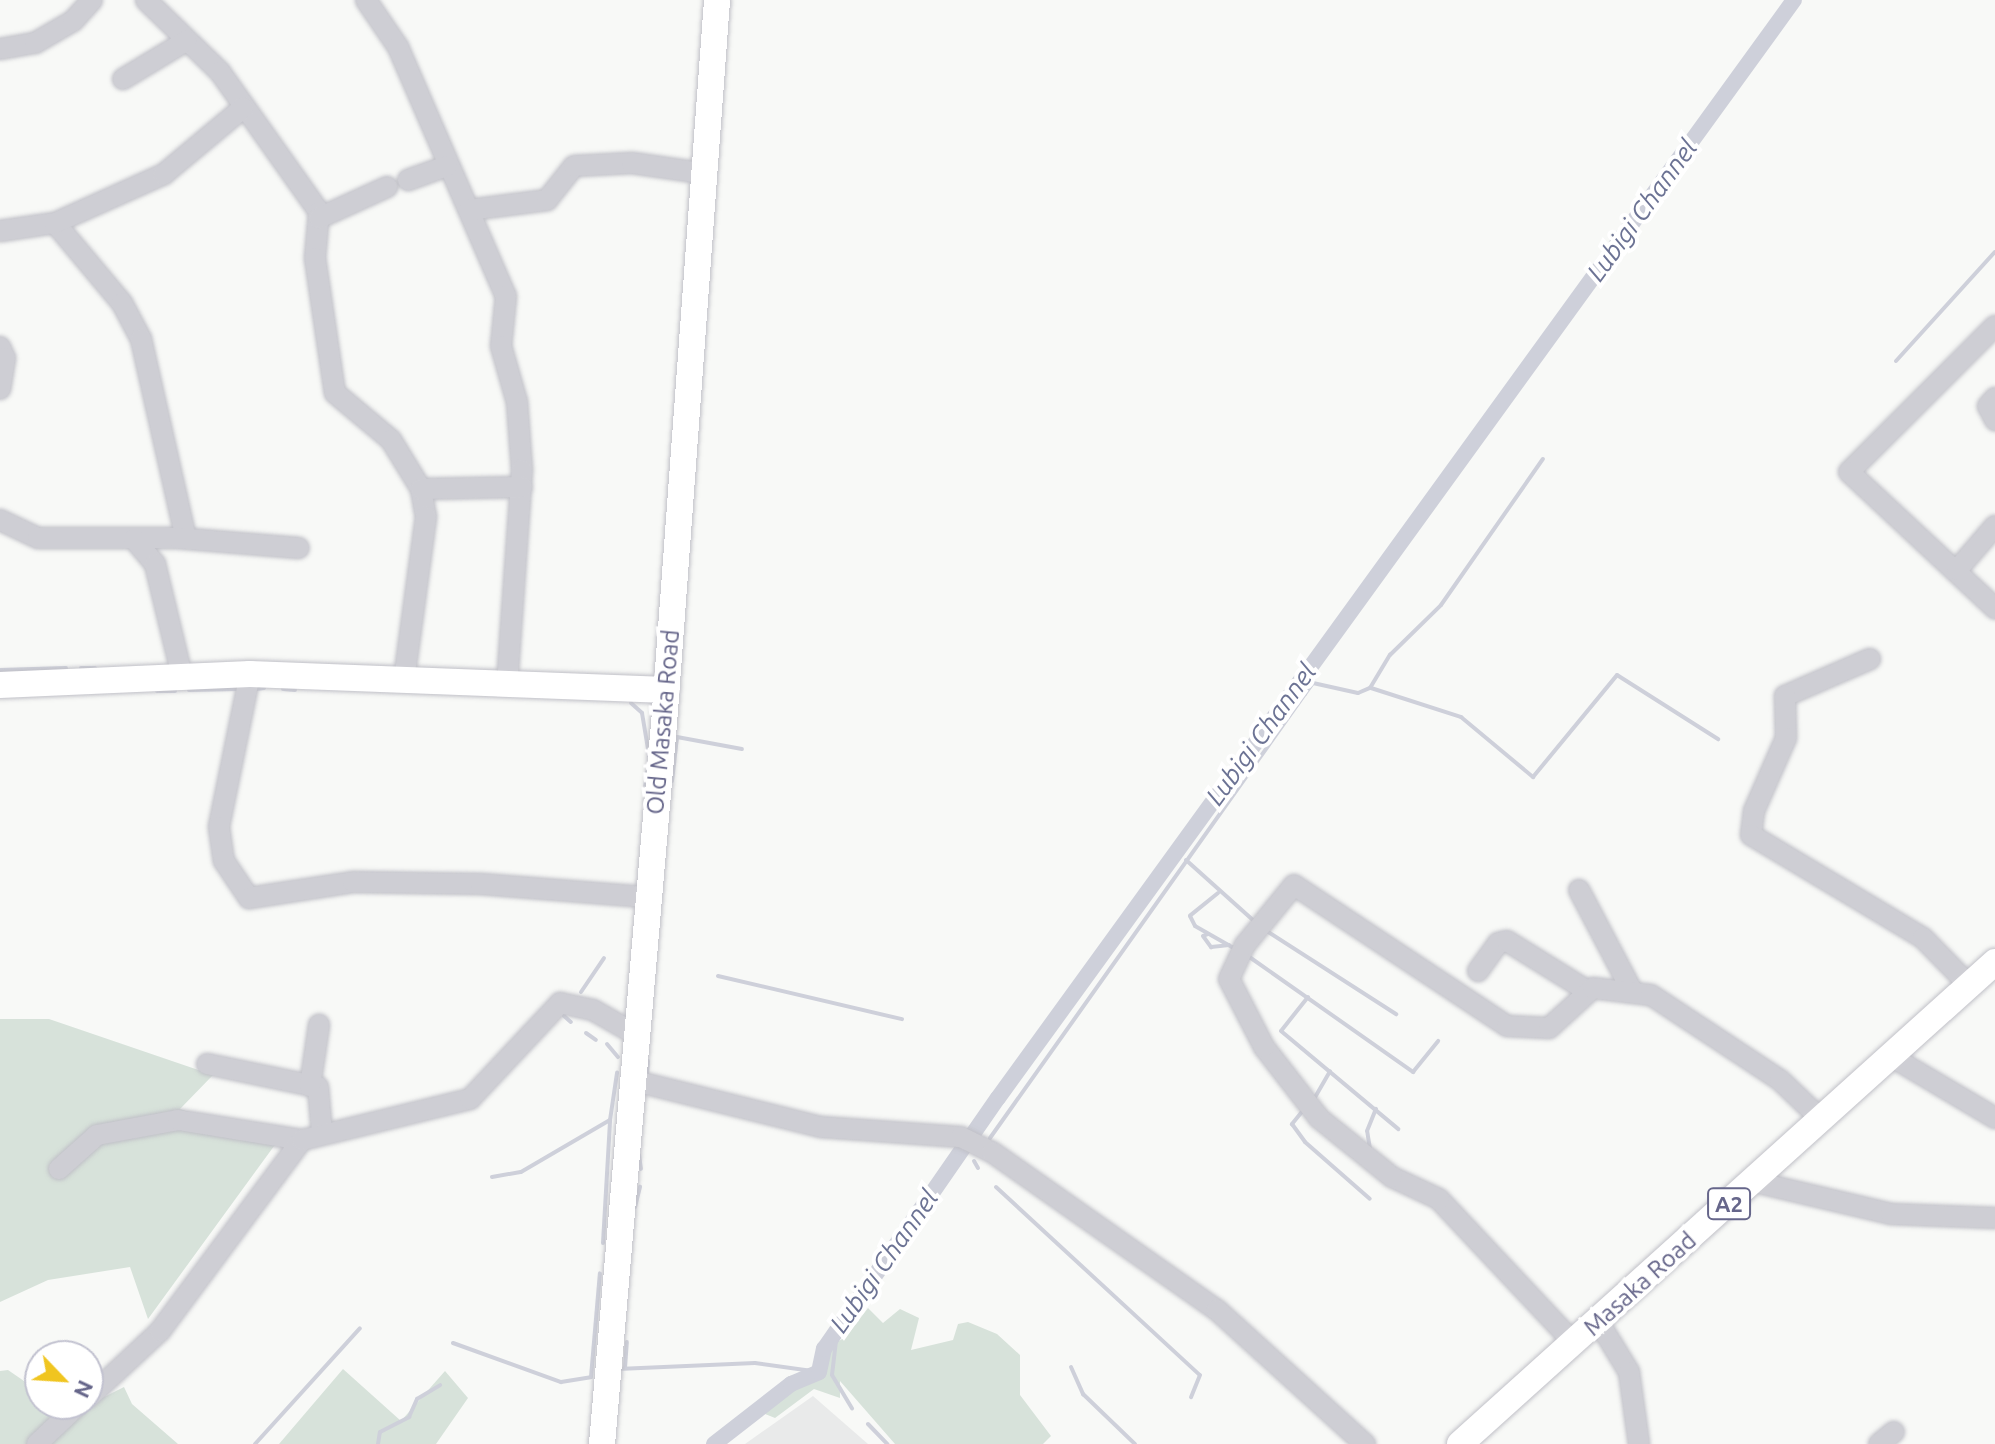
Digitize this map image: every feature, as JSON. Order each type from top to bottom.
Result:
[{"type":"main road","name":"Old Masaka Road","points":[[602,1444],[667,690],[707,174],[717,0]]},
{"type":"main road","points":[[0,685],[250,674],[667,690]]},
{"type":"main road","name":"Masaka Road","points":[[1460,1444],[1823,1121],[1995,962]]},
{"type":"street","points":[[0,49],[35,43],[73,21],[92,0]]},
{"type":"street","points":[[146,0],[220,72],[243,108],[297,172],[319,218],[315,258],[335,393],[391,440],[421,489],[424,542],[404,679]]},
{"type":"street","points":[[366,0],[394,38],[506,296],[501,346],[517,402],[522,487],[507,683]]},
{"type":"street","points":[[123,79],[186,41]]},
{"type":"street","points":[[0,231],[55,223],[173,169],[243,108]]},
{"type":"street","points":[[469,210],[547,200],[574,166],[632,163],[707,174]]},
{"type":"street","points":[[408,180],[447,166]]},
{"type":"street","points":[[319,218],[387,187]]},
{"type":"street","points":[[55,223],[122,303],[141,339],[186,538]]},
{"type":"street","points":[[1995,326],[1849,472],[1995,608]]},
{"type":"street","points":[[0,347],[5,358],[0,389]]},
{"type":"street","points":[[1995,398],[1988,406],[1995,420]]},
{"type":"street","points":[[421,489],[522,487]]},
{"type":"street","points":[[0,520],[38,538],[186,538],[299,548]]},
{"type":"street","points":[[1957,570],[1995,526]]},
{"type":"street","points":[[134,539],[155,564],[182,676]]},
{"type":"street","points":[[1870,659],[1785,696],[1786,738],[1750,830],[1765,848],[1923,938],[1969,985]]},
{"type":"street","points":[[250,674],[219,827],[224,861],[249,898],[353,882],[481,884],[648,897]]},
{"type":"street","points":[[1574,1343],[1439,1199],[1392,1177],[1319,1118],[1264,1047],[1229,979],[1245,945],[1298,885],[1496,1022],[1549,1028],[1586,990]]},
{"type":"street","points":[[1579,890],[1631,989]]},
{"type":"street","points":[[1478,971],[1498,943],[1507,941],[1586,990],[1631,989],[1669,1005],[1750,1058],[1823,1121]]},
{"type":"street","points":[[59,1169],[97,1135],[178,1120],[302,1140],[322,1133],[391,1123],[470,1099],[560,1003],[593,1010],[635,1034]]},
{"type":"street","points":[[310,1086],[319,1025]]},
{"type":"street","points":[[1892,1057],[1995,1118]]},
{"type":"street","points":[[207,1064],[323,1091],[322,1133]]},
{"type":"street","points":[[631,1080],[821,1127],[968,1140],[1110,1228],[1217,1310],[1365,1444]]},
{"type":"street","points":[[104,1383],[160,1331],[302,1140]]},
{"type":"street","points":[[1755,1182],[1874,1211],[1995,1218]]},
{"type":"street","points":[[1598,1321],[1629,1372],[1639,1444]]},
{"type":"street","points":[[37,1444],[62,1420]]},
{"type":"shaded area","points":[[0,1019],[49,1019],[213,1075],[180,1109],[277,1142],[148,1319],[130,1267],[48,1280],[0,1302]]},
{"type":"shaded area","points":[[868,1308],[883,1323],[900,1309],[919,1318],[911,1350],[953,1340],[958,1324],[968,1322],[997,1334],[1020,1355],[1020,1395],[1051,1436],[1043,1444],[895,1444],[840,1381],[840,1398],[814,1389],[775,1418],[758,1411],[791,1384],[819,1372],[824,1349],[846,1337]]},
{"type":"shaded area","points":[[343,1369],[401,1421],[445,1371],[468,1398],[436,1444],[279,1444]]},
{"type":"shaded area","points":[[8,1370],[24,1381],[24,1420],[50,1420],[34,1444],[0,1444],[0,1371]]},
{"type":"shaded area","points":[[124,1387],[132,1404],[178,1444],[48,1444],[65,1420],[104,1420],[104,1397]]},
{"type":"shaded area","points":[[813,1396],[868,1444],[745,1444]]},
{"type":"waterway","name":"Lubigi Channel","points":[[714,1444],[791,1384],[819,1372],[824,1349],[998,1098],[1794,0]]},
{"type":"waterway","points":[[1896,361],[1995,252]]},
{"type":"waterway","points":[[990,1138],[1313,683],[1358,693],[1370,688],[1390,655],[1441,605],[1543,459]]},
{"type":"waterway","points":[[0,670],[66,668]]},
{"type":"waterway","points":[[81,668],[95,668]]},
{"type":"waterway","points":[[1371,688],[1461,717],[1533,777],[1617,675],[1718,739]]},
{"type":"waterway","points":[[256,689],[264,688]]},
{"type":"waterway","points":[[189,690],[239,689]]},
{"type":"waterway","points":[[283,689],[295,690]]},
{"type":"waterway","points":[[157,691],[175,691]]},
{"type":"waterway","points":[[631,703],[642,713],[649,755]]},
{"type":"waterway","points":[[672,781],[677,737],[742,749]]},
{"type":"waterway","points":[[645,788],[647,772]]},
{"type":"waterway","points":[[1186,860],[1254,921]]},
{"type":"waterway","points":[[1218,893],[1190,916],[1195,926],[1237,950]]},
{"type":"waterway","points":[[1265,930],[1396,1014]]},
{"type":"waterway","points":[[1208,934],[1203,936],[1211,947],[1229,945]]},
{"type":"waterway","points":[[1248,956],[1413,1072],[1438,1041]]},
{"type":"waterway","points":[[581,992],[604,958]]},
{"type":"waterway","points":[[718,976],[902,1019]]},
{"type":"waterway","points":[[1308,997],[1281,1031],[1398,1129]]},
{"type":"waterway","points":[[564,1016],[571,1022]]},
{"type":"waterway","points":[[586,1033],[596,1040]]},
{"type":"waterway","points":[[607,1044],[618,1057]]},
{"type":"waterway","points":[[647,1074],[648,1061]]},
{"type":"waterway","points":[[1314,1099],[1330,1071]]},
{"type":"waterway","points":[[492,1177],[521,1172],[610,1120],[617,1073]]},
{"type":"waterway","points":[[1305,1108],[1292,1124],[1305,1142],[1370,1199]]},
{"type":"waterway","points":[[1370,1149],[1367,1131],[1376,1109]]},
{"type":"waterway","points":[[603,1243],[610,1120]]},
{"type":"waterway","points":[[639,1155],[641,1169]]},
{"type":"waterway","points":[[974,1161],[978,1168]]},
{"type":"waterway","points":[[635,1207],[640,1187]]},
{"type":"waterway","points":[[996,1187],[1200,1375],[1191,1397]]},
{"type":"waterway","points":[[453,1343],[561,1382],[591,1377],[600,1273]]},
{"type":"waterway","points":[[255,1444],[360,1328]]},
{"type":"waterway","points":[[837,1332],[832,1375],[852,1408]]},
{"type":"waterway","points":[[625,1368],[627,1342]]},
{"type":"waterway","points":[[618,1369],[755,1363],[819,1372]]},
{"type":"waterway","points":[[1071,1367],[1083,1394],[1135,1444]]},
{"type":"waterway","points":[[378,1444],[380,1432],[409,1417],[417,1399],[440,1385]]},
{"type":"waterway","points":[[868,1424],[887,1444]]}]
